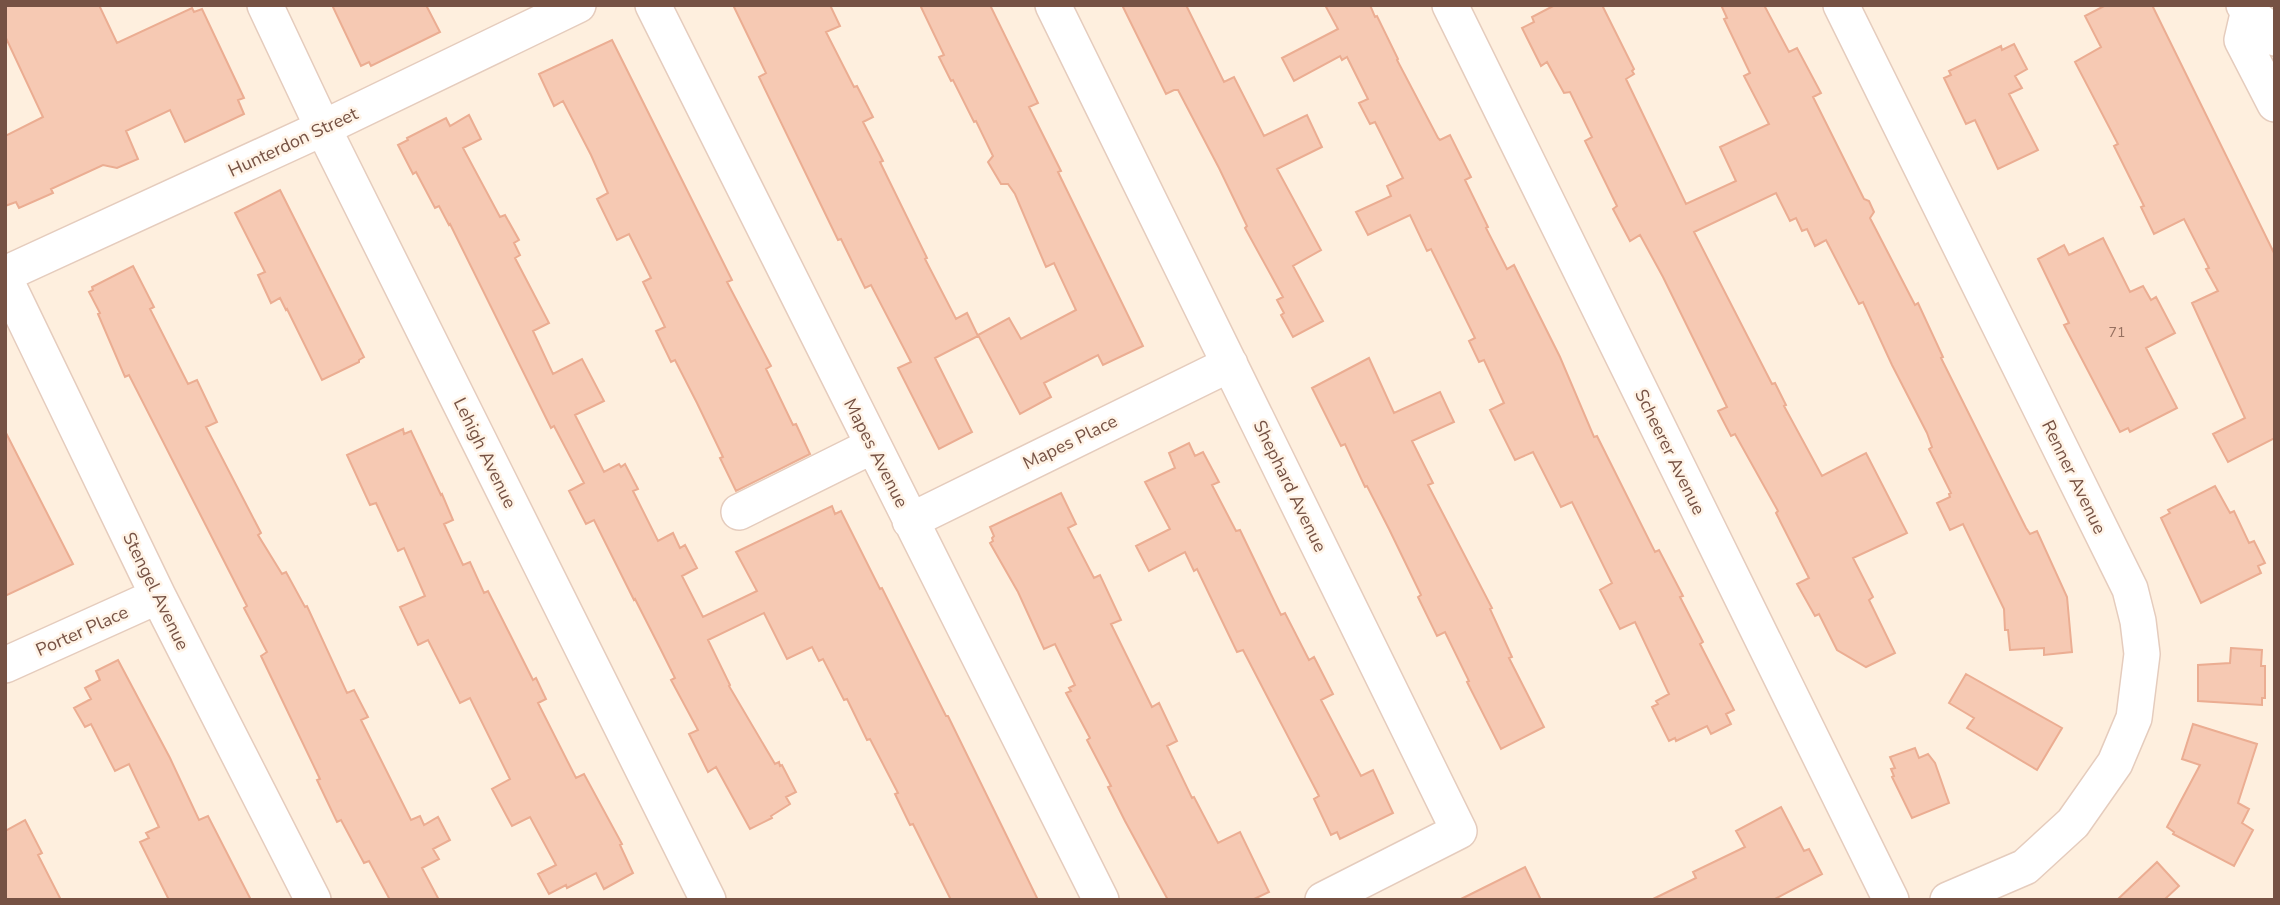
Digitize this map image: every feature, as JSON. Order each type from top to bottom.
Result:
[{"type":"street","name":"Lehigh Avenue","points":[[265,5],[323,128],[708,900]]},
{"type":"street","name":"Hunterdon Street","points":[[5,277],[578,5]]},
{"type":"street","name":"Mapes Avenue","points":[[653,5],[1101,900]]},
{"type":"street","name":"Shephard Avenue","points":[[1053,5],[1459,831],[1324,900]]},
{"type":"street","name":"Scheerer Avenue","points":[[1450,5],[1891,900]]},
{"type":"street","name":"Renner Avenue","points":[[1840,5],[2130,589],[2140,643],[2134,718],[2115,763],[2073,823],[2025,867],[1948,900]]},
{"type":"street","points":[[2275,38],[2270,27],[2246,10],[2242,40],[2275,104]]},
{"type":"street","name":"Stengel Avenue","points":[[5,277],[158,596],[313,900]]},
{"type":"street","name":"Mapes Place","points":[[910,521],[1230,364]]},
{"type":"street","points":[[739,512],[872,446]]},
{"type":"street","name":"Porter Place","points":[[5,665],[158,596]]},
{"type":"building","points":[[5,5],[99,5],[117,43],[192,8],[194,12],[202,9],[244,98],[238,100],[244,114],[185,142],[170,110],[126,131],[138,159],[117,168],[103,165],[51,189],[53,193],[19,208],[16,202],[5,206],[5,136],[43,117],[5,36]]},
{"type":"building","points":[[332,5],[426,5],[440,32],[371,66],[369,62],[361,66]]},
{"type":"building","points":[[733,5],[830,5],[840,26],[826,32],[854,87],[857,86],[873,117],[863,122],[883,161],[880,162],[956,319],[967,313],[978,336],[935,358],[972,432],[939,449],[898,368],[911,362],[871,285],[865,288],[841,239],[838,240],[759,77],[766,73]]},
{"type":"building","points":[[920,5],[990,5],[1038,103],[1029,107],[1061,171],[1058,172],[1143,346],[1103,365],[1098,355],[1044,383],[1051,397],[1020,414],[978,335],[1009,318],[1021,339],[1076,310],[1054,263],[1046,267],[1015,194],[1008,184],[1001,184],[988,162],[993,156],[939,57],[944,55]]},
{"type":"building","points":[[1122,5],[1186,5],[1224,82],[1234,77],[1264,136],[1307,115],[1322,147],[1277,169],[1321,250],[1293,266],[1323,321],[1293,337],[1281,315],[1284,313],[1277,300],[1283,297],[1245,228],[1247,226],[1219,168],[1178,90],[1166,94]]},
{"type":"building","points":[[1325,5],[1370,5],[1438,138],[1440,140],[1450,135],[1471,177],[1465,180],[1488,227],[1486,228],[1507,269],[1514,265],[1560,357],[1594,437],[1597,436],[1655,552],[1659,550],[1683,596],[1680,597],[1703,642],[1700,644],[1734,710],[1726,714],[1731,724],[1711,734],[1707,726],[1676,741],[1675,738],[1669,741],[1652,707],[1658,704],[1656,701],[1669,694],[1635,622],[1620,629],[1600,590],[1612,583],[1572,502],[1561,507],[1533,452],[1515,460],[1490,410],[1504,403],[1484,360],[1479,362],[1469,341],[1475,338],[1431,249],[1427,251],[1410,215],[1368,235],[1356,212],[1391,196],[1387,186],[1403,178],[1375,122],[1370,124],[1359,103],[1368,99],[1347,57],[1342,60],[1340,56],[1294,81],[1282,58],[1338,29]]},
{"type":"building","points":[[1555,5],[1602,5],[1634,69],[1634,74],[1626,79],[1686,204],[1736,181],[1720,147],[1769,124],[1744,76],[1750,73],[1724,19],[1727,18],[1721,5],[1764,5],[1789,52],[1797,48],[1821,93],[1813,97],[1864,199],[1869,201],[1874,212],[1870,218],[1915,305],[1918,303],[1943,357],[1941,358],[2026,528],[2030,534],[2037,531],[2067,597],[2072,652],[2044,655],[2044,648],[2010,650],[2004,609],[1963,524],[1950,530],[1937,503],[1950,497],[1951,493],[1929,449],[1932,447],[1927,433],[1863,302],[1859,304],[1826,240],[1815,246],[1807,229],[1802,231],[1796,218],[1790,221],[1776,193],[1694,232],[1822,476],[1866,453],[1907,533],[1853,558],[1873,597],[1869,600],[1895,653],[1866,667],[1837,650],[1819,614],[1815,616],[1797,584],[1809,578],[1776,513],[1778,511],[1735,434],[1731,436],[1718,411],[1727,407],[1663,277],[1640,235],[1630,241],[1613,209],[1617,206],[1585,141],[1592,137],[1570,92],[1564,93],[1547,62],[1541,66],[1522,28],[1534,22],[1532,17]]},
{"type":"building","points":[[2106,5],[2152,5],[2275,255],[2275,438],[2228,462],[2213,434],[2245,418],[2192,303],[2218,291],[2184,219],[2154,234],[2141,207],[2144,206],[2114,146],[2118,144],[2075,62],[2101,47],[2085,16]]},
{"type":"building","points":[[612,40],[732,280],[727,282],[771,366],[766,369],[810,454],[736,491],[697,403],[675,360],[671,362],[656,331],[665,327],[643,282],[651,278],[629,234],[617,240],[597,199],[608,193],[591,155],[563,101],[554,106],[539,74]]},
{"type":"building","points":[[2014,44],[2027,69],[2015,76],[2022,88],[2009,94],[2038,150],[1998,169],[1975,120],[1966,124],[1944,78],[1951,75],[1949,71],[2001,46],[2002,50]]},
{"type":"building","points":[[469,115],[481,139],[463,148],[500,217],[505,215],[519,240],[514,243],[520,255],[515,258],[549,323],[533,331],[553,374],[582,359],[604,401],[575,415],[604,472],[619,464],[621,467],[625,464],[638,489],[633,491],[658,541],[673,533],[680,548],[685,545],[697,568],[682,576],[703,617],[757,591],[736,552],[832,506],[835,514],[841,511],[948,716],[1038,900],[951,900],[913,824],[910,825],[895,794],[898,793],[870,739],[867,740],[823,659],[819,661],[812,647],[787,659],[764,613],[708,640],[729,686],[775,764],[779,762],[780,766],[782,765],[796,792],[786,797],[790,804],[771,816],[772,818],[750,829],[716,767],[708,772],[689,734],[698,730],[671,680],[675,678],[594,520],[586,524],[569,491],[584,483],[554,426],[551,428],[450,224],[439,206],[435,208],[398,145],[446,118],[450,126]]},
{"type":"building","points":[[280,190],[364,357],[322,380],[280,298],[271,303],[258,275],[265,272],[235,213]]},
{"type":"building","points":[[2103,238],[2130,292],[2143,286],[2151,300],[2156,297],[2175,333],[2146,348],[2177,408],[2130,432],[2128,428],[2120,432],[2064,325],[2069,323],[2038,259],[2064,245],[2069,255]]},
{"type":"building","points":[[133,266],[154,307],[150,309],[188,384],[197,380],[217,422],[206,427],[261,533],[258,535],[282,574],[286,572],[305,607],[307,606],[347,693],[354,690],[368,717],[361,720],[411,820],[420,816],[424,825],[438,817],[450,840],[433,849],[439,859],[422,868],[439,900],[390,900],[369,861],[364,863],[341,820],[337,822],[317,780],[320,779],[261,656],[267,652],[244,608],[247,606],[129,375],[125,377],[89,292],[93,290],[92,287]]},
{"type":"building","points":[[1369,358],[1394,413],[1440,392],[1454,422],[1412,441],[1433,483],[1428,485],[1492,608],[1490,609],[1512,657],[1509,658],[1544,727],[1501,749],[1445,632],[1437,636],[1418,597],[1421,595],[1389,529],[1345,444],[1341,446],[1312,388]]},
{"type":"building","points":[[403,429],[404,434],[411,431],[442,494],[453,520],[444,524],[463,565],[470,562],[484,593],[488,591],[533,680],[536,678],[546,699],[538,703],[576,778],[584,774],[622,844],[620,845],[633,873],[604,889],[596,873],[549,894],[538,874],[556,865],[530,817],[512,826],[492,789],[510,779],[470,698],[460,703],[428,640],[418,645],[400,607],[425,596],[404,548],[398,551],[376,503],[370,505],[347,455]]},
{"type":"building","points":[[5,431],[73,564],[5,596]]},
{"type":"building","points":[[1189,443],[1195,456],[1203,452],[1219,482],[1212,485],[1236,531],[1240,530],[1281,615],[1285,613],[1309,660],[1314,657],[1333,694],[1321,700],[1361,776],[1373,770],[1393,813],[1340,839],[1337,832],[1331,835],[1314,799],[1319,796],[1243,650],[1237,652],[1197,569],[1194,571],[1185,552],[1149,571],[1136,546],[1170,529],[1145,482],[1175,468],[1169,453]]},
{"type":"building","points":[[2215,486],[2230,513],[2234,511],[2249,543],[2254,541],[2265,563],[2258,566],[2261,573],[2201,603],[2161,518],[2170,513],[2168,510]]},
{"type":"building","points":[[1061,493],[1076,524],[1068,528],[1094,578],[1100,575],[1121,620],[1111,624],[1152,707],[1159,703],[1177,741],[1167,746],[1192,798],[1194,797],[1218,843],[1240,832],[1269,892],[1252,900],[1168,900],[1125,821],[1108,787],[1111,786],[1087,740],[1090,738],[1066,693],[1075,685],[1055,644],[1044,649],[1018,592],[990,543],[994,536],[990,527]]},
{"type":"building","points":[[2231,648],[2262,650],[2265,698],[2262,698],[2262,705],[2198,701],[2198,665],[2230,663]]},
{"type":"building","points":[[118,660],[170,758],[199,820],[208,816],[251,900],[169,900],[140,842],[149,838],[146,833],[159,827],[129,764],[115,771],[91,724],[85,727],[74,708],[91,699],[85,688],[100,680],[96,671]]},
{"type":"building","points":[[1966,674],[2062,728],[2037,770],[1967,728],[1974,718],[1949,703]]},
{"type":"building","points":[[2193,724],[2257,744],[2238,803],[2249,809],[2242,823],[2253,830],[2234,866],[2173,834],[2167,827],[2200,765],[2182,759]]},
{"type":"building","points":[[1915,748],[1919,758],[1928,754],[1935,763],[1949,803],[1912,818],[1892,777],[1894,776],[1891,769],[1895,768],[1890,757]]},
{"type":"building","points":[[1781,807],[1804,851],[1809,849],[1822,874],[1773,900],[1651,900],[1696,878],[1693,872],[1745,847],[1736,831]]},
{"type":"building","points":[[25,820],[42,853],[38,855],[61,900],[5,900],[5,831]]},
{"type":"building","points":[[2157,862],[2179,886],[2164,900],[2117,900]]},
{"type":"building","points":[[1525,867],[1541,900],[1459,900]]}]
